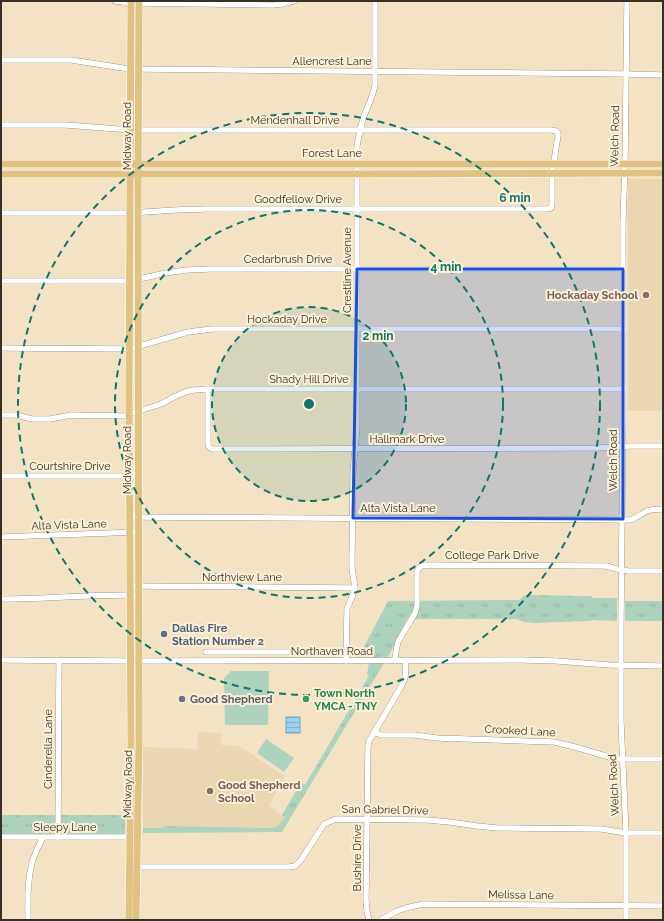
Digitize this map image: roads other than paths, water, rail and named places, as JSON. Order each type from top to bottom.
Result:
[{"type":"main road","name":"Midway Road","points":[[129,920],[131,742],[129,414],[130,281],[134,213],[131,2]]},
{"type":"main road","name":"Midway Road","points":[[134,130],[139,69],[139,2]]},
{"type":"main road","name":"Forest Lane","points":[[1,164],[663,164]]},
{"type":"main road","name":"Forest Lane","points":[[1,174],[663,173]]},
{"type":"main road","name":"Midway Road","points":[[134,213],[138,279],[139,742],[136,920]]},
{"type":"street","points":[[115,1],[273,5],[294,1]]},
{"type":"street","name":"Crestline Avenue","points":[[346,660],[346,617],[354,588],[352,568],[353,471],[357,428],[357,146],[364,116],[375,86],[375,1]]},
{"type":"street","name":"Welch Road","points":[[626,920],[626,832],[621,716],[621,621],[623,222],[627,1]]},
{"type":"street","name":"Allencrest Lane","points":[[1,60],[71,60],[131,69],[663,75]]},
{"type":"street","name":"Mendenhall Drive","points":[[1,125],[59,125],[134,130],[554,131],[558,133],[554,164]]},
{"type":"street","name":"Goodfellow Drive","points":[[1,213],[134,213],[201,209],[547,209],[552,205],[552,173],[554,164]]},
{"type":"street","name":"Cedarbrush Drive","points":[[1,281],[130,281],[166,273],[210,269],[623,269]]},
{"type":"street","name":"Hockaday Drive","points":[[1,348],[130,349],[188,332],[212,329],[623,329]]},
{"type":"street","name":"Shady Hill Drive","points":[[1,415],[22,415],[32,419],[50,419],[66,416],[124,416],[161,404],[185,392],[208,389],[623,389]]},
{"type":"street","name":"Hallmark Drive","points":[[208,389],[208,444],[212,449],[598,448],[623,446],[663,446]]},
{"type":"street","name":"Courtshire Drive","points":[[1,476],[138,476]]},
{"type":"street","name":"Alta Vista Lane","points":[[129,517],[630,520],[651,509],[663,509]]},
{"type":"street","name":"Alta Vista Lane","points":[[1,537],[138,532]]},
{"type":"street","name":"College Park Drive","points":[[396,661],[398,642],[415,613],[417,606],[417,573],[418,569],[422,566],[606,566],[622,570],[663,571]]},
{"type":"street","name":"Northview Lane","points":[[130,586],[354,588]]},
{"type":"street","points":[[1,599],[130,594],[138,595]]},
{"type":"street","points":[[206,652],[312,652]]},
{"type":"street","points":[[228,652],[228,661]]},
{"type":"street","points":[[296,661],[297,652]]},
{"type":"street","name":"Northaven Road","points":[[1,660],[523,660],[622,666],[663,666]]},
{"type":"street","name":"Cinderella Lane","points":[[58,837],[59,661]]},
{"type":"street","name":"Bushire Drive","points":[[369,920],[366,900],[368,746],[369,741],[405,678],[406,661]]},
{"type":"street","name":"Crooked Lane","points":[[374,732],[381,735],[414,735],[437,738],[554,742],[575,746],[616,759],[663,759]]},
{"type":"street","name":"San Gabriel Drive","points":[[130,867],[295,866],[301,860],[324,824],[336,819],[427,820],[498,828],[601,829],[626,832],[663,833]]},
{"type":"street","name":"Sleepy Lane","points":[[1,837],[130,837]]},
{"type":"street","points":[[28,920],[32,863],[43,837]]},
{"type":"street","name":"Melissa Lane","points":[[381,920],[397,911],[423,904],[663,906]]},
{"type":"water","points":[[286,717],[300,717],[300,733],[286,733]]},
{"type":"place","name":"Hockaday School","points":[[646,295]]},
{"type":"place","name":"Dallas Fire Station Number 2","points":[[164,634]]},
{"type":"place","name":"Good Shepherd","points":[[182,699]]},
{"type":"place","name":"Town North YMCA - TNY","points":[[306,699]]},
{"type":"place","name":"Good Shepherd School","points":[[210,791]]}]
